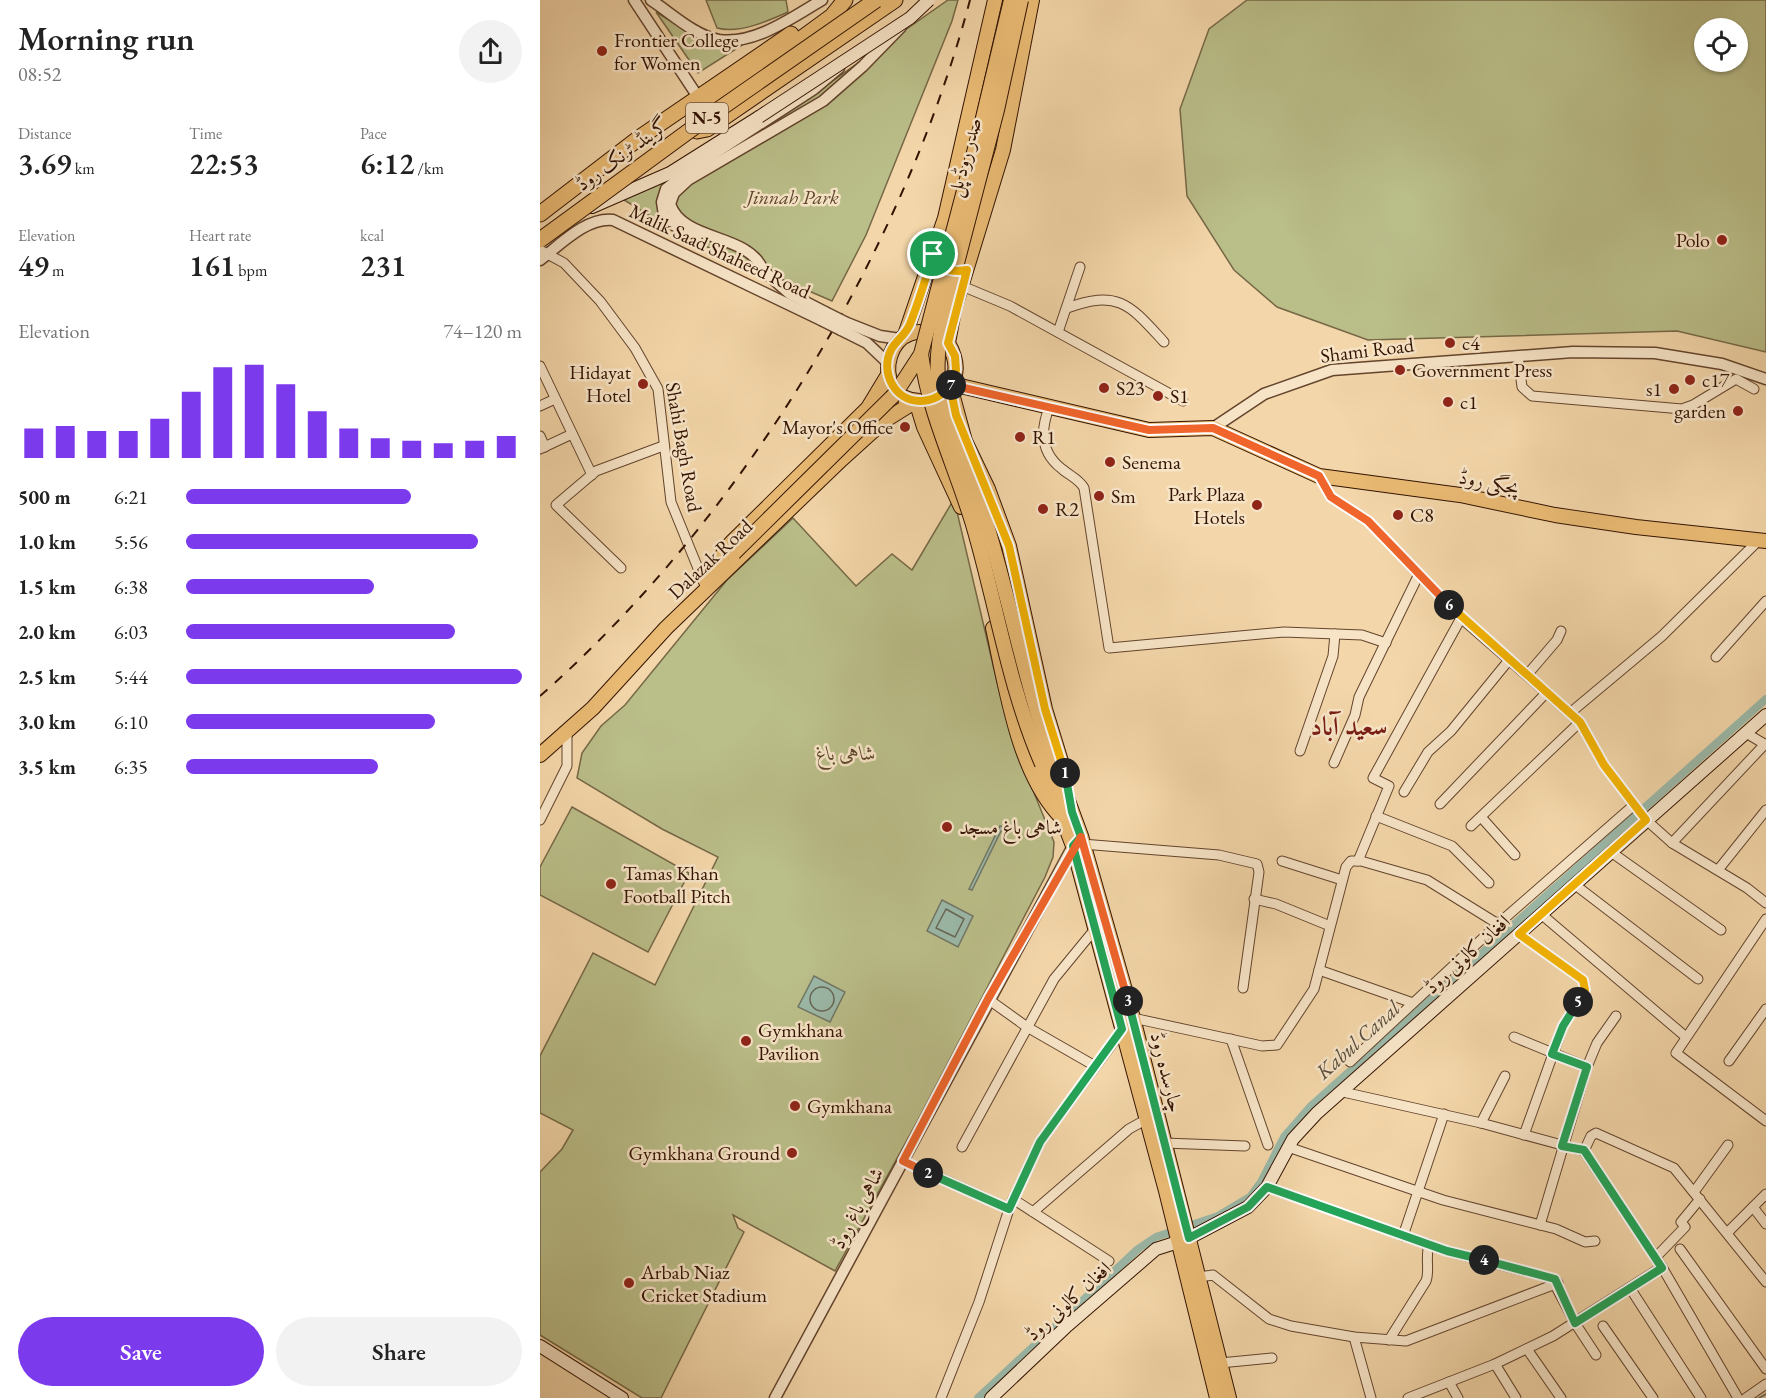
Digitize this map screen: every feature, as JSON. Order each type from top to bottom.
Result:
[{"type":"highway","name":"گرینڈ ٹرنک روڈ","points":[[540,213],[698,97],[843,0]]},
{"type":"highway","points":[[843,0],[832,16],[698,114],[694,122],[697,131],[707,129],[895,0]]},
{"type":"highway","name":"گرینڈ ٹرنک روڈ","points":[[540,240],[876,0]]},
{"type":"main road","points":[[577,213],[670,173],[910,18],[929,0]]},
{"type":"main road","points":[[903,337],[920,331],[935,334],[948,343],[955,356],[956,370],[951,385],[935,398],[916,401],[898,392],[887,368],[891,349],[903,337],[945,218],[997,0]]},
{"type":"main road","name":"صدر روڈ پل","points":[[921,354],[982,122],[1011,0]]},
{"type":"main road","name":"صدر روڈ پل","points":[[1021,0],[997,110],[945,309],[938,375],[944,407],[985,518],[1048,762]]},
{"type":"main road","points":[[948,343],[962,286],[1003,150],[1032,0]]},
{"type":"main road","points":[[978,236],[996,199],[1038,0]]},
{"type":"main road","points":[[933,254],[938,263],[946,269],[967,270]]},
{"type":"main road","points":[[709,578],[895,394],[921,354]]},
{"type":"main road","points":[[921,354],[932,411],[974,526],[1023,720],[1048,762]]},
{"type":"main road","name":"Dalazak Road","points":[[540,755],[709,578],[726,548],[868,408],[887,368]]},
{"type":"main road","points":[[951,385],[1149,430],[1213,428]]},
{"type":"main road","points":[[951,385],[965,441],[988,489],[1009,546],[1045,709],[1067,781],[1067,815]]},
{"type":"main road","points":[[916,401],[968,526],[1007,694],[1022,743],[1048,804],[1067,815]]},
{"type":"main road","name":"Dalazak Road","points":[[540,745],[593,708],[666,628],[842,459],[884,421],[916,401]]},
{"type":"main road","name":"پجگی روڈ","points":[[1213,428],[1319,476],[1460,495],[1625,525],[1763,541]]},
{"type":"main road","name":"افغان کالونی روڈ","points":[[991,1398],[1067,1326],[1156,1249],[1181,1232],[1248,1207],[1267,1187],[1288,1147],[1304,1126],[1645,819],[1766,715]]},
{"type":"main road","name":"چارسدہ روڈ","points":[[1048,762],[1079,842],[1133,1018],[1164,1143],[1217,1398]]},
{"type":"main road","name":"چارسدہ روڈ","points":[[1079,842],[1095,929],[1147,1119],[1181,1232],[1199,1277],[1229,1398]]},
{"type":"main road","points":[[540,1347],[622,1398]]},
{"type":"street","points":[[634,0],[698,97]]},
{"type":"street","points":[[651,0],[694,29],[719,40],[746,37],[774,28],[822,0]]},
{"type":"street","points":[[762,268],[756,259],[736,247],[681,220],[670,204],[674,193],[697,174],[824,101],[863,66],[924,0]]},
{"type":"street","points":[[762,268],[675,226],[668,220],[662,209],[663,195],[671,183],[828,80],[844,62]]},
{"type":"street","name":"Malik Saad Shaheed Road","points":[[545,251],[587,226],[602,220],[613,220],[844,327],[867,343],[887,368]]},
{"type":"street","points":[[540,260],[545,251]]},
{"type":"street","name":"Shahi Bagh Road","points":[[545,251],[600,301],[644,363],[658,389],[671,502],[709,578]]},
{"type":"street","points":[[1058,332],[1080,267]]},
{"type":"street","name":"Malik Saad Shaheed Road","points":[[762,268],[790,294],[823,316]]},
{"type":"street","points":[[962,286],[1010,306],[1183,401]]},
{"type":"street","points":[[1067,308],[1099,298],[1118,300],[1130,305],[1164,342]]},
{"type":"street","name":"Malik Saad Shaheed Road","points":[[844,327],[880,336],[903,337]]},
{"type":"street","name":"Shami Road","points":[[1213,428],[1264,393],[1332,370],[1573,352],[1655,353],[1722,364],[1766,379]]},
{"type":"street","points":[[1518,356],[1522,387],[1532,396],[1682,409],[1736,380],[1754,389]]},
{"type":"street","points":[[540,366],[592,475]]},
{"type":"street","points":[[540,406],[555,399]]},
{"type":"street","points":[[1050,408],[1044,423],[1044,446],[1060,468],[1081,482],[1084,488],[1109,648],[1284,632],[1362,635],[1386,643]]},
{"type":"street","points":[[540,436],[543,448],[572,434]]},
{"type":"street","points":[[621,568],[556,505],[592,475],[663,446]]},
{"type":"street","points":[[1319,476],[1331,497],[1368,521],[1461,618],[1580,722],[1604,765],[1645,819],[1672,843],[1718,870],[1766,903]]},
{"type":"street","points":[[1570,713],[1662,636],[1763,541]]},
{"type":"street","points":[[1334,763],[1355,715],[1359,697],[1419,574]]},
{"type":"street","points":[[1716,657],[1766,601]]},
{"type":"street","points":[[1358,861],[1389,786],[1373,778],[1461,618]]},
{"type":"street","points":[[1527,675],[1557,640],[1561,631]]},
{"type":"street","points":[[1300,751],[1333,656],[1335,634]]},
{"type":"street","points":[[1404,792],[1428,752],[1451,731],[1509,660]]},
{"type":"street","points":[[1440,804],[1547,692]]},
{"type":"street","points":[[1471,826],[1580,722]]},
{"type":"street","points":[[540,820],[567,766],[567,728]]},
{"type":"street","points":[[1672,843],[1766,744],[1746,733]]},
{"type":"street","points":[[1350,1062],[1498,924],[1634,805]]},
{"type":"street","points":[[1718,870],[1765,813]]},
{"type":"street","points":[[1376,816],[1452,846],[1488,883]]},
{"type":"street","points":[[1481,817],[1515,855]]},
{"type":"street","points":[[1079,842],[1219,855],[1257,864],[1259,872],[1243,988]]},
{"type":"street","name":"شاہی باغ روڈ","points":[[775,1398],[988,999],[1079,842]]},
{"type":"street","points":[[1611,852],[1721,930]]},
{"type":"street","points":[[1282,861],[1342,880]]},
{"type":"street","points":[[1133,1018],[1262,1046],[1277,1045],[1314,989],[1348,863],[1358,861],[1427,879],[1498,924]]},
{"type":"street","points":[[1574,884],[1698,979]]},
{"type":"street","points":[[1254,899],[1276,904],[1330,926]]},
{"type":"street","points":[[1541,914],[1686,1037]]},
{"type":"street","points":[[1766,919],[1676,1053],[1766,1121]]},
{"type":"street","points":[[962,1147],[1054,979],[1095,929]]},
{"type":"street","points":[[1519,934],[1583,980],[1585,990],[1563,1026],[1524,1135]]},
{"type":"street","points":[[1318,970],[1413,1003]]},
{"type":"street","points":[[988,999],[1027,1027],[1095,1066]]},
{"type":"street","points":[[1729,1061],[1766,1009]]},
{"type":"street","points":[[1540,1225],[1587,1067],[1597,1043],[1616,1016]]},
{"type":"street","points":[[941,1398],[979,1302],[1009,1209],[1040,1142],[1122,1029]]},
{"type":"street","points":[[1514,1037],[1587,1067]]},
{"type":"street","points":[[1231,1039],[1268,1145]]},
{"type":"street","points":[[1481,1123],[1505,1076]]},
{"type":"street","points":[[1343,1092],[1444,1114],[1584,1150],[1662,1268],[1738,1398]]},
{"type":"street","points":[[1403,1236],[1444,1114]]},
{"type":"street","points":[[1033,1212],[1129,1129],[1147,1119]]},
{"type":"street","points":[[1584,1150],[1591,1136],[1596,1133],[1667,1164],[1679,1173],[1766,1282]]},
{"type":"street","points":[[1164,1143],[1245,1146]]},
{"type":"street","points":[[1655,1258],[1686,1227],[1681,1222],[1728,1145]]},
{"type":"street","points":[[1288,1147],[1418,1191],[1540,1225],[1585,1242],[1595,1241]]},
{"type":"street","points":[[903,1161],[1009,1209]]},
{"type":"street","points":[[1199,1277],[1213,1275],[1269,1319],[1291,1326],[1354,1337],[1406,1341],[1558,1283],[1555,1279],[1403,1236],[1267,1187]]},
{"type":"street","points":[[1727,1233],[1766,1194]]},
{"type":"street","points":[[1013,1199],[1109,1261]]},
{"type":"street","points":[[1753,1207],[1766,1224]]},
{"type":"street","points":[[1389,1340],[1429,1275],[1425,1258],[1429,1244]]},
{"type":"street","points":[[1680,1249],[1766,1369]]},
{"type":"street","points":[[1408,1398],[1527,1349],[1575,1323],[1662,1268]]},
{"type":"street","points":[[1555,1285],[1575,1323],[1596,1355]]},
{"type":"street","points":[[1629,1288],[1701,1398]]},
{"type":"street","points":[[1603,1326],[1653,1398]]},
{"type":"street","points":[[1354,1337],[1371,1398]]},
{"type":"street","points":[[1527,1349],[1561,1398]]},
{"type":"street","points":[[1220,1363],[1272,1358]]},
{"type":"street","points":[[1495,1364],[1516,1398]]},
{"type":"street","points":[[1449,1382],[1458,1398]]},
{"type":"street","points":[[1746,1398],[1766,1384]]},
{"type":"green space","points":[[706,0],[786,0],[788,12],[753,26],[735,29],[717,28]]},
{"type":"green space","name":"Jinnah Park","points":[[948,0],[958,0],[952,21],[866,235],[832,301],[682,236],[621,198],[808,98]]},
{"type":"green space","points":[[1247,0],[1766,0],[1766,352],[1677,331],[1368,340],[1277,307],[1234,270],[1187,196],[1180,109],[1209,29]]},
{"type":"green space","points":[[656,12],[695,36],[747,42],[698,73]]},
{"type":"green space","name":"شاہی باغ","points":[[954,499],[997,682],[1017,751],[1054,842],[1053,857],[1045,877],[918,1120],[835,1271],[733,1215],[738,1228],[744,1232],[661,1398],[642,1398],[540,1335],[540,1172],[562,1149],[573,1130],[540,1113],[540,1056],[593,953],[655,985],[718,857],[662,829],[577,778],[582,753],[601,726],[625,705],[727,580],[793,518],[856,586],[892,554],[912,570]]},
{"type":"green space","name":"Tamas Khan Football Pitch","points":[[572,807],[689,873],[648,952],[540,895],[540,867]]},
{"type":"water","points":[[1000,826],[1003,827],[972,890],[969,889]]},
{"type":"water","points":[[942,900],[973,916],[958,947],[927,931]]},
{"type":"water","points":[[814,976],[845,992],[830,1022],[798,1007]]},
{"type":"waterway","name":"Kabul Canal","points":[[978,1398],[1138,1249],[1156,1237],[1218,1216],[1250,1197],[1261,1182],[1284,1137],[1311,1106],[1766,699]]},
{"type":"waterway","points":[[1759,1398],[1766,1394]]},
{"type":"railway","points":[[540,696],[613,626],[682,549],[746,466],[804,378],[857,287],[902,192],[940,96],[970,0]]},
{"type":"place","name":"Frontier College for Women","points":[[602,51]]},
{"type":"place","name":"Polo","points":[[1722,240]]},
{"type":"place","name":"c4","points":[[1450,343]]},
{"type":"place","name":"Government Press","points":[[1400,370]]},
{"type":"place","name":"c17","points":[[1690,380]]},
{"type":"place","name":"Hidayat Hotel","points":[[643,384]]},
{"type":"place","name":"S23","points":[[1104,388]]},
{"type":"place","name":"s1","points":[[1674,389]]},
{"type":"place","name":"S1","points":[[1158,396]]},
{"type":"place","name":"c1","points":[[1448,402]]},
{"type":"place","name":"garden","points":[[1738,411]]},
{"type":"place","name":"Mayor's Office","points":[[905,427]]},
{"type":"place","name":"R1","points":[[1020,437]]},
{"type":"place","name":"Senema","points":[[1110,462]]},
{"type":"place","name":"Sm","points":[[1099,496]]},
{"type":"place","name":"Park Plaza Hotels","points":[[1257,505]]},
{"type":"place","name":"R2","points":[[1043,509]]},
{"type":"place","name":"C8","points":[[1398,515]]},
{"type":"place","name":"شاہی باغ مسجد","points":[[947,827]]},
{"type":"place","name":"Tamas Khan Football Pitch","points":[[611,884]]},
{"type":"place","name":"Gymkhana Pavilion","points":[[746,1041]]},
{"type":"place","name":"Gymkhana","points":[[795,1106]]},
{"type":"place","name":"Gymkhana Ground","points":[[792,1153]]},
{"type":"place","name":"Arbab Niaz Cricket Stadium","points":[[629,1283]]},
{"type":"district","name":"سعید آباد","points":[[1349,726]]},
{"type":"route","points":[[933,254],[905,335],[891,349],[887,362],[888,375],[893,387],[903,396],[916,401],[929,400],[941,395],[950,386],[952,384],[1025,403],[1149,430],[1213,428],[1319,476],[1333,499],[1368,521],[1461,618],[1580,722],[1592,739],[1604,765],[1646,820],[1519,934],[1583,980],[1585,990],[1563,1026],[1552,1054],[1587,1067],[1562,1146],[1584,1150],[1662,1268],[1575,1323],[1555,1285],[1558,1283],[1555,1279],[1447,1251],[1267,1187],[1248,1207],[1221,1224],[1189,1238],[1133,1018],[1081,837],[1073,846],[988,999],[903,1161],[1009,1209],[1040,1142],[1122,1029],[1073,846],[1081,837],[1072,812],[1067,781],[1045,709],[1009,546],[988,489],[965,441],[956,415],[950,386],[956,370],[955,356],[948,343],[954,310],[967,270],[957,272],[946,269],[938,263],[933,254]]}]
